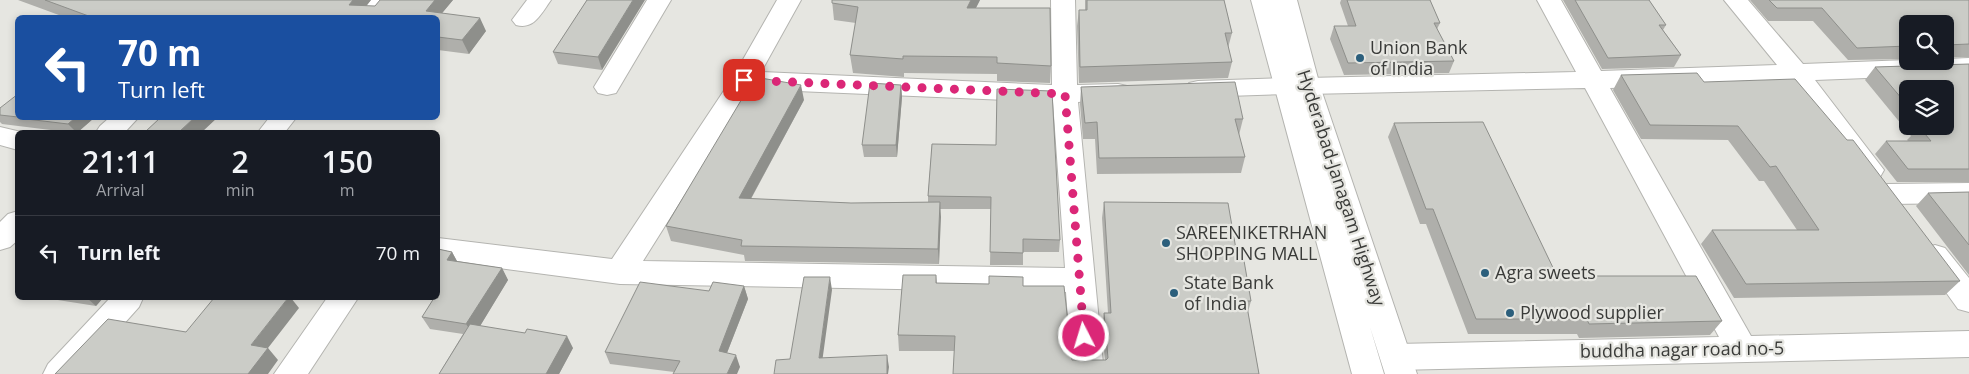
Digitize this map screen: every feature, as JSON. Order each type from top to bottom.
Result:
[{"type":"main road","points":[[360,0],[379,7]]},
{"type":"main road","points":[[524,20],[539,0]]},
{"type":"main road","points":[[607,87],[659,0]]},
{"type":"main road","points":[[620,272],[744,80],[789,0]]},
{"type":"main road","points":[[1063,0],[1065,94],[1088,374]]},
{"type":"main road","name":"Hyderabad-Janagam Highway","points":[[1263,0],[1297,86],[1398,365]]},
{"type":"main road","name":"Hyderabad-Janagam Highway","points":[[1285,0],[1297,86],[1368,374]]},
{"type":"main road","points":[[1549,0],[1742,349]]},
{"type":"main road","points":[[1736,0],[1796,72],[1906,217]]},
{"type":"main road","points":[[1171,90],[1593,80],[1969,66]]},
{"type":"main road","points":[[744,80],[1065,94],[1142,92]]},
{"type":"main road","points":[[112,130],[124,120]]},
{"type":"main road","points":[[273,130],[281,120]]},
{"type":"main road","points":[[0,136],[15,140]]},
{"type":"main road","points":[[1888,194],[1969,193]]},
{"type":"main road","points":[[0,239],[15,225]]},
{"type":"main road","points":[[1923,240],[1969,300]]},
{"type":"main road","points":[[440,248],[620,272],[1079,280]]},
{"type":"main road","points":[[59,374],[126,300]]},
{"type":"main road","points":[[290,374],[342,300]]},
{"type":"main road","name":"buddha nagar road no-5","points":[[1398,365],[1742,349],[1969,344]]},
{"type":"building","points":[[45,0],[353,0],[349,5],[375,6],[380,0],[435,0],[426,11],[480,18],[462,40],[440,37],[440,15],[86,15]]},
{"type":"building","points":[[587,0],[633,0],[598,57],[553,52]]},
{"type":"building","points":[[832,0],[971,0],[967,8],[1050,8],[1051,66],[997,63],[997,57],[903,56],[903,59],[850,55],[858,7],[832,3]]},
{"type":"building","points":[[1087,0],[1224,0],[1232,33],[1225,33],[1232,62],[1080,67],[1079,10],[1087,10]]},
{"type":"building","points":[[1347,0],[1430,0],[1440,23],[1434,23],[1454,61],[1348,63],[1334,26],[1356,26]]},
{"type":"building","points":[[1575,0],[1649,0],[1666,25],[1659,25],[1681,55],[1608,58]]},
{"type":"building","points":[[1769,0],[1969,0],[1969,44],[1954,45],[1954,15],[1899,15],[1899,46],[1857,48],[1822,8],[1777,8]]},
{"type":"building","points":[[1954,64],[1969,64],[1969,169],[1908,169],[1886,141],[1931,141],[1926,135],[1954,135],[1954,80],[1899,80],[1899,95],[1875,67],[1899,66],[1899,70],[1954,70]]},
{"type":"building","points":[[1697,73],[1704,82],[1795,79],[1847,140],[1853,140],[1960,281],[1746,284],[1712,230],[1819,230],[1776,166],[1770,167],[1738,126],[1650,125],[1621,75]]},
{"type":"building","points":[[755,77],[801,85],[739,198],[851,203],[940,202],[938,249],[741,246],[742,240],[666,226]]},
{"type":"building","points":[[1235,82],[1243,119],[1235,119],[1245,157],[1099,158],[1097,122],[1085,123],[1081,87]]},
{"type":"building","points":[[870,83],[901,85],[896,145],[862,145]]},
{"type":"building","points":[[997,89],[1052,91],[1060,240],[1023,239],[1023,253],[990,252],[991,197],[928,196],[932,144],[996,145]]},
{"type":"building","points":[[15,96],[15,117],[0,115],[0,108]]},
{"type":"building","points":[[35,120],[73,120],[68,124]]},
{"type":"building","points":[[158,120],[192,120],[181,130],[147,130]]},
{"type":"building","points":[[1483,122],[1557,276],[1696,276],[1722,321],[1589,324],[1587,319],[1476,319],[1433,209],[1426,209],[1394,123]]},
{"type":"building","points":[[1969,192],[1969,245],[1928,193]]},
{"type":"building","points":[[1104,202],[1228,203],[1237,255],[1243,255],[1251,301],[1246,301],[1259,374],[953,374],[955,336],[898,335],[903,275],[936,275],[936,283],[989,284],[989,276],[1023,277],[1023,286],[1064,286],[1072,360],[1106,360],[1108,358],[1104,313],[1111,313]]},
{"type":"building","points":[[440,249],[452,252],[447,260],[502,268],[466,324],[422,317],[433,300],[440,300]]},
{"type":"building","points":[[804,277],[830,277],[819,358],[887,355],[887,374],[774,374],[776,360],[790,359]]},
{"type":"building","points":[[640,282],[709,291],[713,282],[744,286],[719,351],[736,355],[727,374],[673,374],[680,361],[605,352]]},
{"type":"building","points":[[212,300],[286,300],[251,345],[268,348],[248,374],[55,374],[108,319],[186,332]]},
{"type":"building","points":[[470,324],[525,333],[527,329],[567,336],[546,374],[439,374]]},
{"type":"place","name":"Union Bank of India","points":[[1360,58]]},
{"type":"place","name":"SAREENIKETRHAN SHOPPING MALL","points":[[1166,243]]},
{"type":"place","name":"Agra sweets","points":[[1485,273]]},
{"type":"place","name":"State Bank of India","points":[[1174,293]]},
{"type":"place","name":"Plywood supplier","points":[[1510,313]]},
{"type":"route","points":[[744,80],[1065,94],[1084,336]]}]
